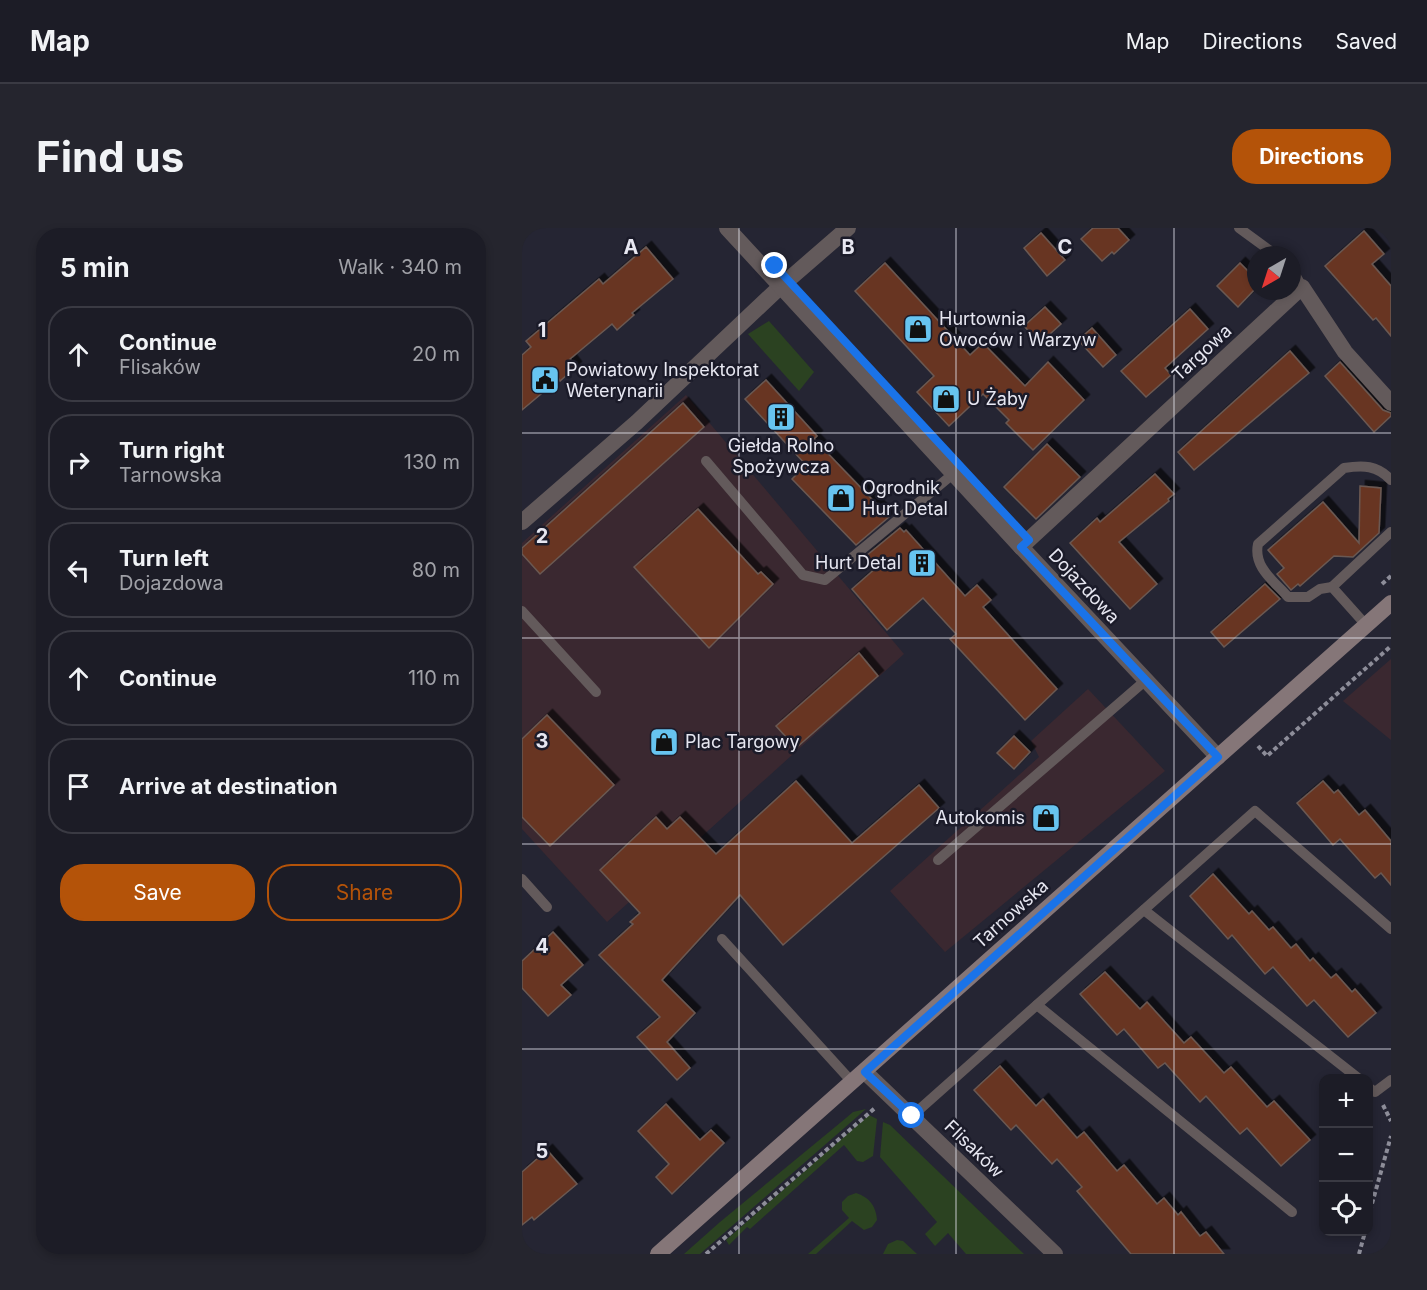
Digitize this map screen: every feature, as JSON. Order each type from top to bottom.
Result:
[{"type":"main road","name":"Tarnowska","points":[[658,1254],[1391,603]]},
{"type":"street","name":"Dojazdowa","points":[[727,228],[1218,757]]},
{"type":"street","points":[[522,522],[637,422],[780,287],[848,228]]},
{"type":"street","points":[[1302,287],[1346,352],[1391,403]]},
{"type":"street","name":"Targowa","points":[[1021,547],[1302,287]]},
{"type":"street","name":"Flisaków","points":[[865,1072],[1055,1254]]},
{"type":"lane","points":[[1239,228],[1264,246]]},
{"type":"lane","points":[[706,460],[803,575],[825,580],[953,474]]},
{"type":"lane","points":[[1391,480],[1382,470],[1363,465],[1344,468],[1258,544],[1256,555],[1261,566],[1288,597],[1308,597],[1320,589],[1332,587],[1391,532]]},
{"type":"lane","points":[[1332,587],[1366,625]]},
{"type":"lane","points":[[522,611],[596,692]]},
{"type":"lane","points":[[938,860],[1146,680]]},
{"type":"lane","points":[[912,1116],[1255,811],[1391,928]]},
{"type":"lane","points":[[522,879],[547,907]]},
{"type":"lane","points":[[1144,910],[1353,1074]]},
{"type":"lane","points":[[722,939],[852,1083]]},
{"type":"lane","points":[[1037,1005],[1292,1212]]},
{"type":"lane","points":[[1373,1091],[1375,1092],[1391,1080]]},
{"type":"path","points":[[1245,733],[1267,756],[1391,646]]},
{"type":"path","points":[[706,1254],[874,1107]]},
{"type":"path","points":[[1373,1200],[1391,1136]]},
{"type":"path","points":[[1359,1254],[1364,1236]]},
{"type":"shaded area","name":"Plac Targowy","points":[[686,395],[904,654],[607,922],[522,829],[522,543]]},
{"type":"shaded area","points":[[1391,659],[1391,740],[1343,701]]},
{"type":"shaded area","points":[[1088,689],[1165,771],[945,952],[890,891],[1039,757],[1031,741]]},
{"type":"green space","points":[[769,321],[814,372],[799,391],[748,334]]},
{"type":"green space","points":[[866,1109],[700,1254],[684,1254],[853,1112]]},
{"type":"green space","points":[[869,1115],[877,1119],[873,1156],[863,1162],[857,1161],[844,1145],[729,1245],[726,1240]]},
{"type":"green space","points":[[883,1122],[890,1125],[1024,1254],[966,1254],[948,1233],[935,1246],[925,1234],[937,1222],[880,1157]]},
{"type":"green space","points":[[856,1193],[865,1197],[875,1210],[877,1220],[872,1227],[864,1230],[852,1221],[816,1254],[808,1254],[849,1218],[842,1210],[842,1202],[848,1196]]},
{"type":"green space","points":[[897,1240],[903,1241],[917,1254],[883,1254],[888,1244]]},
{"type":"building","points":[[1093,228],[1118,228],[1129,240],[1114,254],[1112,252],[1102,261],[1081,239]]},
{"type":"building","points":[[1364,231],[1384,254],[1372,264],[1391,286],[1391,336],[1376,318],[1373,320],[1325,266]]},
{"type":"building","points":[[1041,233],[1065,260],[1047,276],[1024,248]]},
{"type":"building","points":[[646,247],[673,279],[632,313],[634,315],[617,330],[612,324],[570,359],[576,367],[522,410],[522,355],[531,347],[526,341],[599,279],[603,284]]},
{"type":"building","points":[[885,263],[970,355],[983,343],[1025,386],[1048,362],[1084,400],[1033,450],[1006,423],[1009,420],[983,394],[949,426],[917,392],[934,376],[855,291]]},
{"type":"building","points":[[1240,263],[1247,270],[1247,298],[1238,307],[1217,286]]},
{"type":"building","points":[[1045,307],[1061,324],[1040,343],[1024,326]]},
{"type":"building","points":[[1190,309],[1208,329],[1165,368],[1171,375],[1146,397],[1121,371]]},
{"type":"building","points":[[1092,328],[1116,355],[1103,367],[1078,340]]},
{"type":"building","points":[[1290,351],[1309,373],[1194,470],[1178,452]]},
{"type":"building","points":[[1340,362],[1383,410],[1391,413],[1391,416],[1374,432],[1325,376]]},
{"type":"building","name":"Ogrodnik Hurt Detal","points":[[766,380],[817,436],[814,439],[889,517],[856,545],[792,479],[806,465],[745,399]]},
{"type":"building","points":[[683,403],[704,427],[540,574],[522,554],[522,548]]},
{"type":"building","points":[[1047,444],[1080,477],[1036,519],[1004,487]]},
{"type":"building","points":[[1155,474],[1174,494],[1168,499],[1169,501],[1119,542],[1157,584],[1130,609],[1070,543],[1097,518],[1100,522]]},
{"type":"building","points":[[1360,486],[1381,488],[1379,533],[1353,557],[1334,556],[1300,586],[1298,584],[1291,590],[1277,574],[1284,568],[1268,550],[1323,502],[1359,543]]},
{"type":"building","points":[[698,509],[758,574],[761,572],[773,584],[709,648],[634,567]]},
{"type":"building","points":[[900,528],[904,532],[906,530],[965,596],[977,585],[991,600],[983,607],[1057,689],[1025,720],[950,639],[956,634],[923,598],[887,630],[852,589],[877,567],[866,556]]},
{"type":"building","points":[[1265,584],[1280,599],[1224,647],[1211,632]]},
{"type":"building","points":[[859,653],[878,676],[796,748],[776,726]]},
{"type":"building","points":[[547,715],[614,785],[550,846],[522,817],[522,739]]},
{"type":"building","points":[[1014,736],[1030,752],[1014,769],[997,753]]},
{"type":"building","points":[[796,781],[852,843],[919,785],[939,808],[783,945],[740,895],[662,980],[695,1013],[667,1042],[690,1068],[677,1080],[637,1037],[660,1017],[599,955],[633,924],[630,922],[640,913],[600,870],[656,817],[667,829],[680,817],[716,854]]},
{"type":"building","points":[[1323,781],[1334,793],[1338,790],[1359,815],[1365,810],[1391,841],[1391,885],[1381,873],[1375,878],[1340,839],[1333,845],[1297,803]]},
{"type":"building","points":[[1213,874],[1249,914],[1252,911],[1269,930],[1273,927],[1291,948],[1296,944],[1310,961],[1313,958],[1331,978],[1336,974],[1352,992],[1355,989],[1376,1013],[1348,1037],[1314,1000],[1307,1006],[1273,967],[1265,974],[1232,935],[1228,939],[1190,896]]},
{"type":"building","points":[[553,932],[583,965],[561,985],[571,995],[548,1016],[522,988],[522,961]]},
{"type":"building","points":[[1105,972],[1140,1009],[1147,1002],[1184,1043],[1191,1037],[1224,1073],[1231,1067],[1267,1107],[1274,1101],[1310,1140],[1281,1166],[1247,1128],[1240,1134],[1206,1096],[1200,1102],[1165,1063],[1158,1068],[1124,1029],[1117,1035],[1080,994]]},
{"type":"building","points":[[1000,1066],[1036,1106],[1043,1099],[1077,1138],[1084,1132],[1117,1171],[1124,1165],[1157,1204],[1164,1198],[1178,1215],[1181,1212],[1200,1236],[1206,1232],[1224,1254],[1131,1254],[1077,1191],[1082,1187],[1057,1159],[1052,1164],[1016,1125],[1011,1130],[974,1090]]},
{"type":"building","points":[[666,1104],[700,1140],[711,1130],[724,1143],[672,1194],[656,1177],[669,1164],[638,1131]]},
{"type":"building","points":[[547,1150],[577,1184],[534,1220],[532,1217],[522,1225],[522,1172]]},
{"type":"place","name":"Hurtownia Owoców i Warzyw","points":[[918,329]]},
{"type":"place","name":"Powiatowy Inspektorat Weterynarii","points":[[545,380]]},
{"type":"place","name":"U Żaby","points":[[946,399]]},
{"type":"place","name":"Giełda Rolno Spożywcza","points":[[781,417]]},
{"type":"place","name":"Ogrodnik Hurt Detal","points":[[841,498]]},
{"type":"place","name":"Hurt Detal","points":[[922,563]]},
{"type":"place","name":"Plac Targowy","points":[[664,742]]},
{"type":"place","name":"Autokomis","points":[[1046,818]]},
{"type":"route","points":[[775,266],[1029,540],[1021,547],[1218,757],[865,1072],[912,1116]]}]
